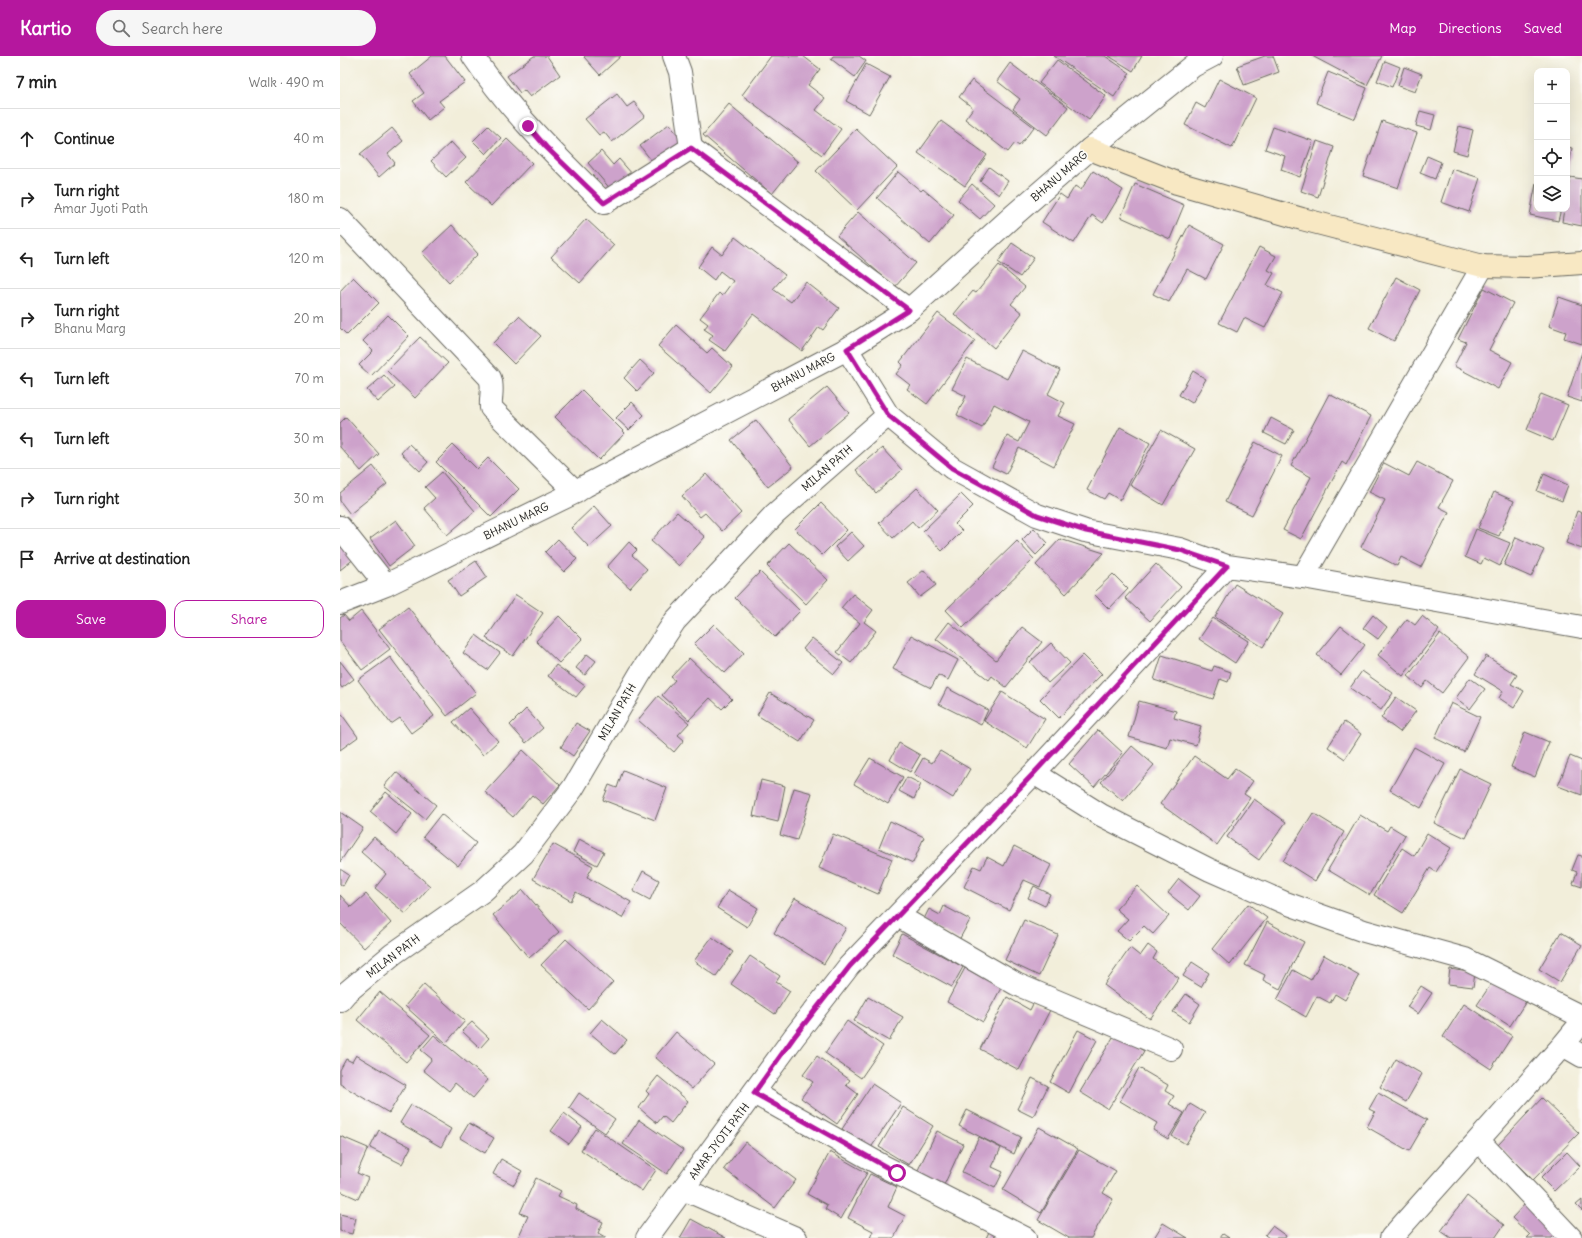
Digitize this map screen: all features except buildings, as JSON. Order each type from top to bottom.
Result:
[{"type":"street","points":[[473,56],[492,84],[546,147],[604,203],[691,148]]},
{"type":"street","points":[[674,56],[680,72],[691,148],[909,310]]},
{"type":"street","name":"BHANU MARG","points":[[340,603],[386,585],[576,492],[847,349],[909,310],[1014,215],[1194,58]]},
{"type":"street","points":[[1090,149],[1177,182],[1310,221],[1483,266],[1527,267],[1582,263]]},
{"type":"street","points":[[340,219],[490,378],[493,384],[490,400],[491,408],[576,492]]},
{"type":"street","points":[[1304,578],[1483,266]]},
{"type":"street","points":[[847,349],[888,415],[952,468],[1037,515],[1086,531],[1180,550],[1227,566],[1304,578],[1582,627]]},
{"type":"street","name":"MILAN PATH","points":[[340,1000],[346,993],[393,954],[483,891],[523,854],[573,788],[640,674],[676,621],[775,514],[888,415]]},
{"type":"street","points":[[340,527],[386,585]]},
{"type":"street","name":"AMAR JYOTI PATH","points":[[647,1238],[794,1037],[850,966],[1034,773],[1227,566]]},
{"type":"street","points":[[1034,773],[1101,815],[1210,870],[1283,902],[1364,931],[1465,959],[1582,1017]]},
{"type":"street","points":[[898,916],[1016,984],[1171,1049]]},
{"type":"street","points":[[1391,1238],[1564,1045],[1582,1022]]},
{"type":"street","points":[[1564,1045],[1582,1056]]},
{"type":"street","points":[[754,1093],[883,1166],[1024,1238]]},
{"type":"street","points":[[1479,1141],[1571,1238]]},
{"type":"street","points":[[683,1189],[796,1238]]},
{"type":"route","points":[[528,126],[546,147],[604,203],[691,148],[909,310],[847,349],[888,415],[952,468],[1037,515],[1086,531],[1180,550],[1227,566],[1034,773],[850,966],[794,1037],[754,1093],[897,1173]]}]
